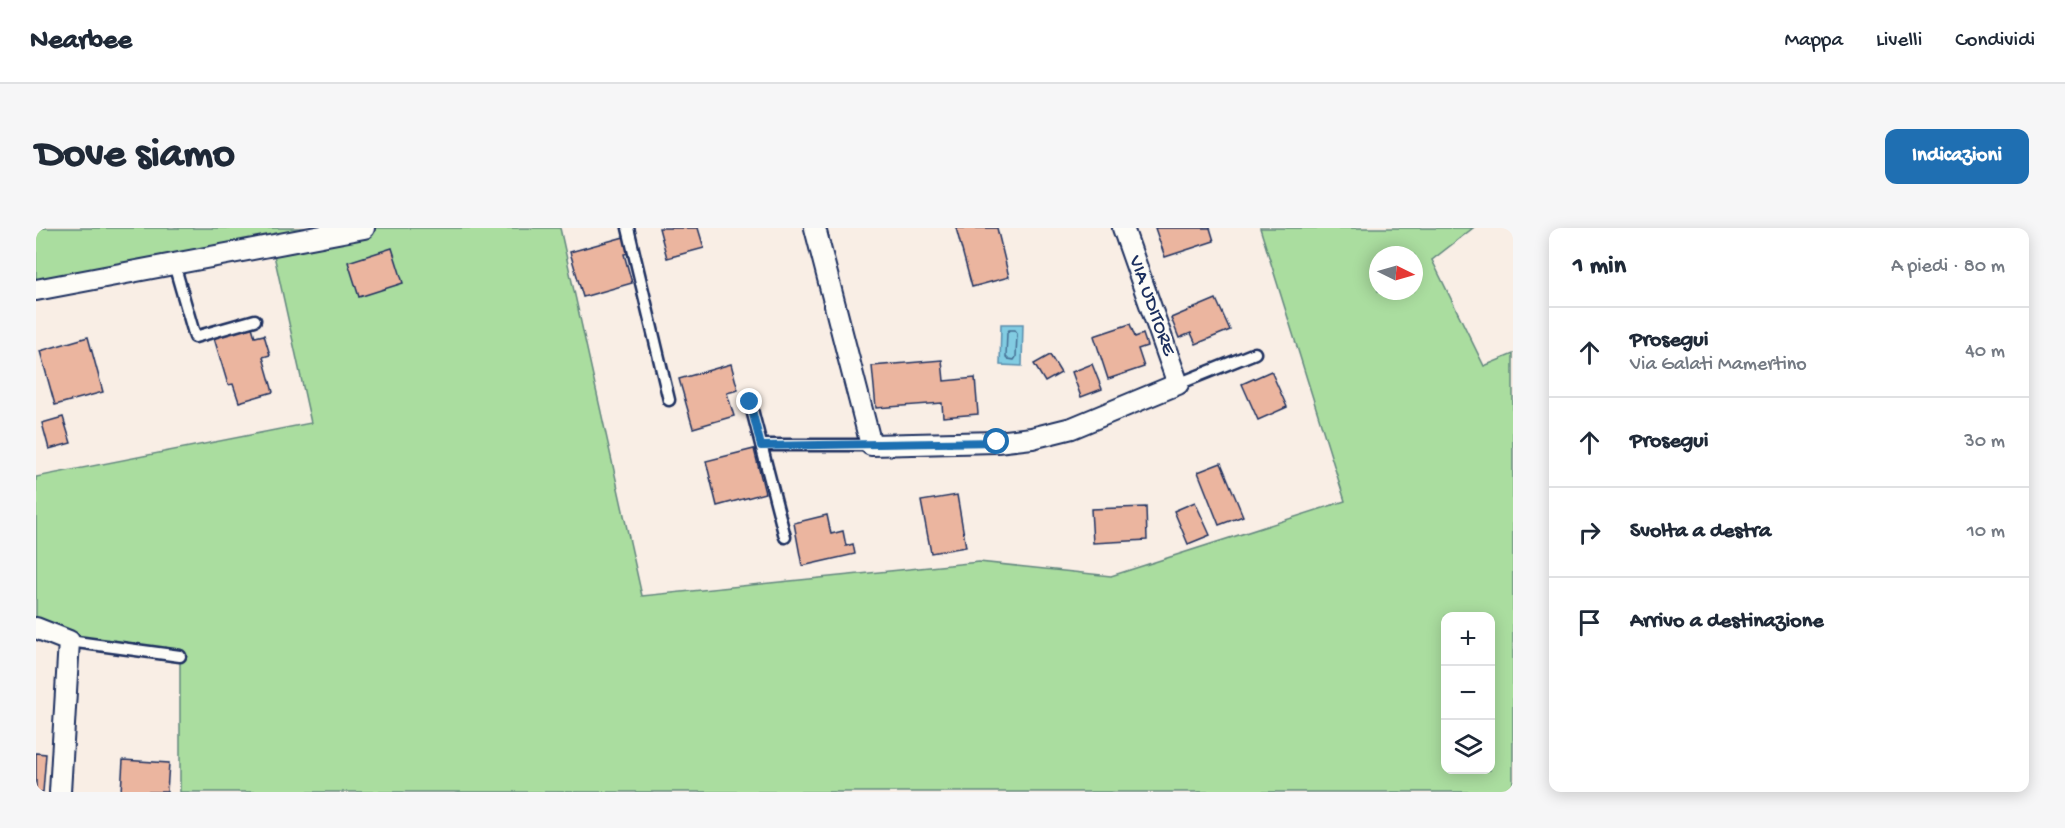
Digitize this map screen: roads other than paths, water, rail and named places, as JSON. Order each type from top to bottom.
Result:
[{"type":"street","points":[[36,290],[364,228]]},
{"type":"street","points":[[815,228],[871,445],[997,442],[1032,438],[1072,428],[1178,384]]},
{"type":"street","name":"VIA UDITORE","points":[[1123,228],[1178,384]]},
{"type":"street","points":[[36,627],[69,641],[60,792]]},
{"type":"lane","points":[[628,228],[669,400]]},
{"type":"lane","points":[[174,264],[195,337],[255,320]]},
{"type":"lane","points":[[1178,384],[1255,352]]},
{"type":"lane","points":[[750,402],[785,537]]},
{"type":"lane","points":[[761,446],[871,445]]},
{"type":"lane","points":[[69,641],[180,656]]},
{"type":"water","points":[[1001,324],[1023,324],[1022,366],[1000,365]]}]
